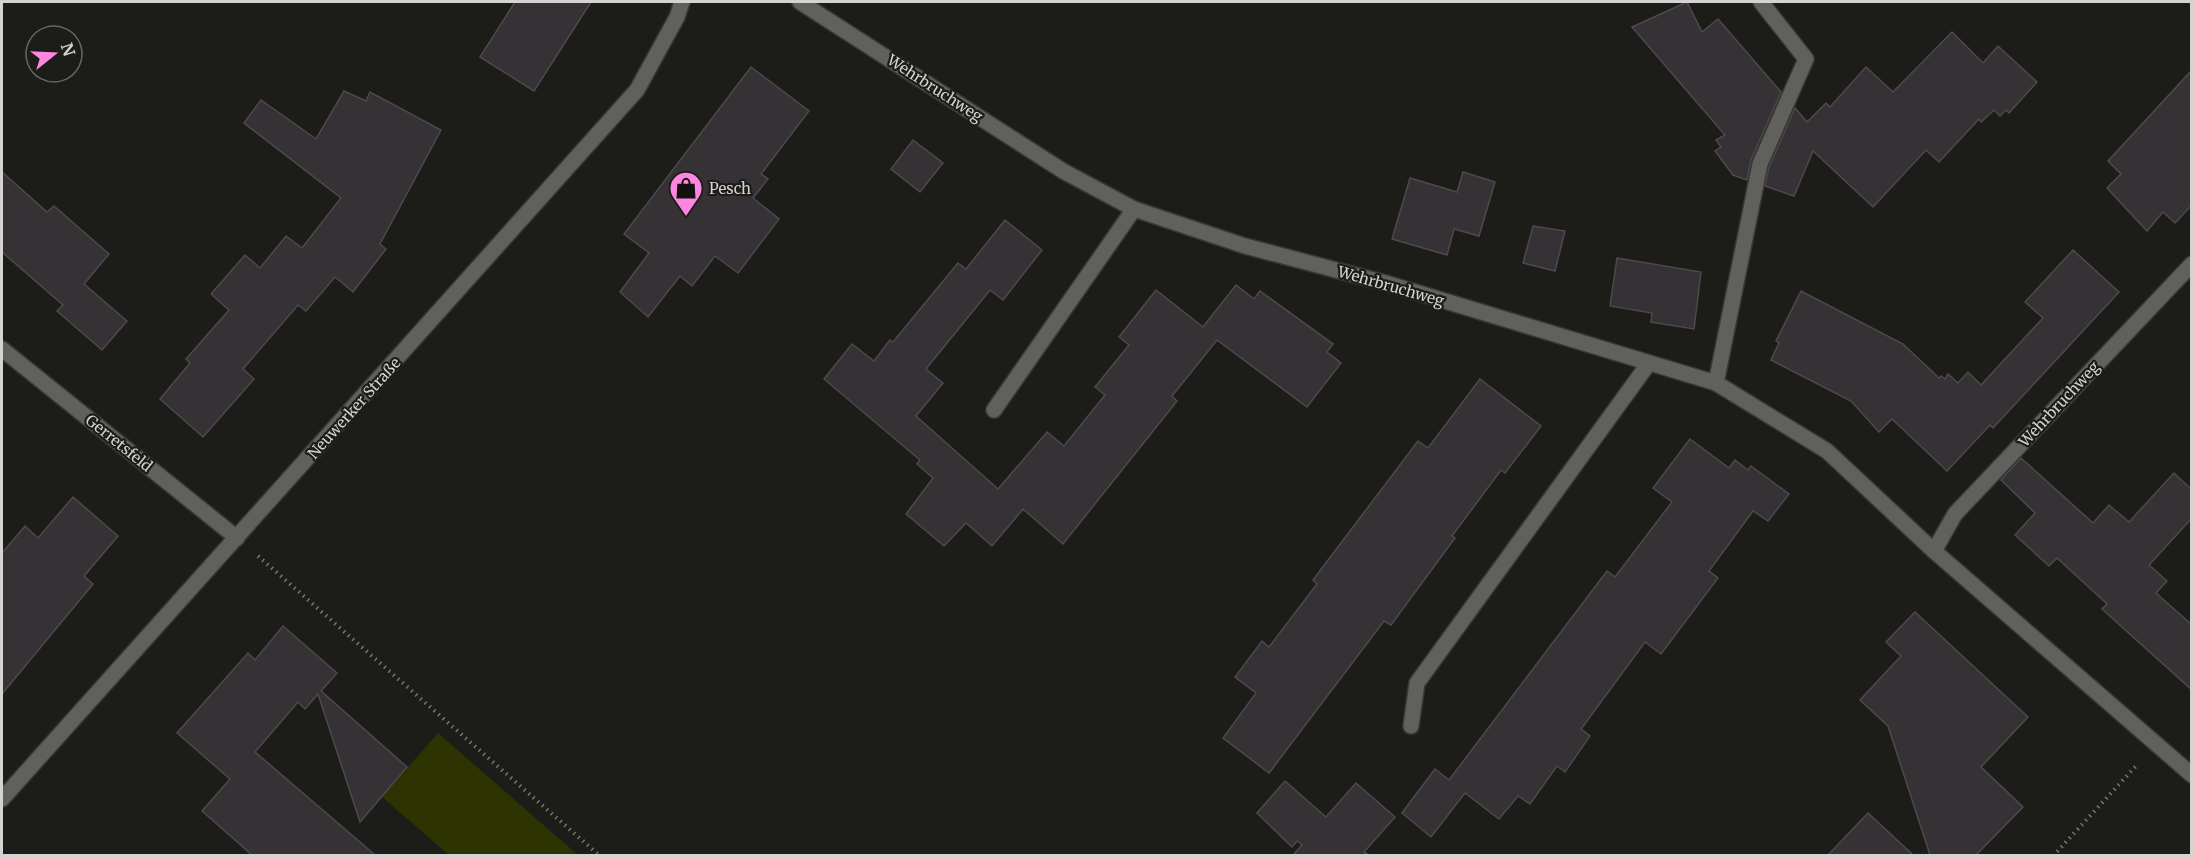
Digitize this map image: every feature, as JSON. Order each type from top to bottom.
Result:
[{"type":"street","name":"Neuwerker Straße","points":[[2,799],[638,90],[677,17],[682,2]]},
{"type":"street","name":"Wehrbruchweg","points":[[800,2],[1062,171],[1134,209],[1245,246],[1389,284],[1716,383],[1827,451],[1934,551],[2192,775]]},
{"type":"street","points":[[1716,383],[1760,164],[1806,59],[1761,2]]},
{"type":"street","points":[[994,410],[1134,209]]},
{"type":"street","name":"Wehrbruchweg","points":[[1934,551],[1955,514],[2192,264]]},
{"type":"street","name":"Gerretsfeld","points":[[2,349],[237,538]]},
{"type":"street","points":[[1412,726],[1417,683],[1649,363]]},
{"type":"path","points":[[237,538],[600,855]]},
{"type":"path","points":[[2053,855],[2157,743]]},
{"type":"green space","points":[[438,733],[578,855],[449,855],[382,797]]},
{"type":"building","points":[[515,2],[591,2],[534,91],[480,57]]},
{"type":"building","points":[[1687,2],[1702,32],[1718,19],[1781,92],[1751,160],[1747,180],[1733,175],[1715,151],[1721,147],[1716,140],[1725,135],[1632,27]]},
{"type":"building","points":[[1952,32],[1983,63],[1998,46],[2037,82],[2009,113],[2006,110],[2000,116],[1994,110],[1981,122],[1979,119],[1939,162],[1926,150],[1873,207],[1813,151],[1794,196],[1765,186],[1769,167],[1795,108],[1807,122],[1826,103],[1830,107],[1866,67],[1893,92]]},
{"type":"building","points":[[751,67],[809,111],[761,174],[768,179],[753,198],[779,219],[738,273],[715,256],[692,286],[680,276],[648,317],[620,292],[649,253],[624,234]]},
{"type":"building","points":[[2192,70],[2192,205],[2175,223],[2163,212],[2147,231],[2107,188],[2121,174],[2108,161]]},
{"type":"building","points":[[344,91],[366,101],[370,92],[441,130],[380,244],[386,249],[353,292],[335,277],[306,311],[298,305],[243,369],[254,379],[203,437],[160,399],[190,363],[186,359],[229,310],[211,294],[245,255],[260,268],[286,236],[302,248],[341,198],[244,123],[261,100],[316,139]]},
{"type":"building","points":[[913,140],[943,163],[920,192],[891,169]]},
{"type":"building","points":[[2,172],[47,212],[54,206],[109,254],[84,284],[127,321],[102,350],[57,311],[63,305],[2,252]]},
{"type":"building","points":[[1463,172],[1495,182],[1479,236],[1454,229],[1447,255],[1392,239],[1410,178],[1457,192]]},
{"type":"building","points":[[1005,220],[1042,250],[1003,300],[990,290],[926,369],[943,383],[916,416],[998,489],[1047,432],[1064,446],[1105,395],[1095,387],[1129,345],[1119,337],[1156,290],[1203,327],[1236,285],[1254,299],[1260,291],[1333,344],[1327,352],[1341,363],[1307,407],[1217,340],[1172,396],[1177,401],[1063,544],[1023,509],[992,546],[966,523],[944,546],[906,514],[933,478],[917,464],[920,460],[824,379],[852,344],[874,361],[890,340],[893,342],[958,263],[966,269]]},
{"type":"building","points":[[1533,226],[1565,231],[1555,271],[1523,263]]},
{"type":"building","points":[[2073,250],[2119,292],[1993,428],[1990,425],[1947,471],[1892,419],[1879,432],[1851,401],[1771,360],[1779,343],[1776,341],[1801,291],[1903,344],[1939,378],[1941,376],[1945,379],[1948,374],[1958,383],[1968,372],[1981,385],[2043,318],[2025,302]]},
{"type":"building","points":[[1617,258],[1701,272],[1694,329],[1651,322],[1652,313],[1610,306]]},
{"type":"building","points":[[1480,379],[1541,426],[1505,473],[1501,470],[1452,536],[1455,538],[1391,625],[1384,621],[1269,773],[1223,738],[1256,693],[1235,677],[1262,641],[1269,647],[1317,584],[1313,580],[1418,441],[1428,448]]},
{"type":"building","points":[[1690,439],[1729,468],[1735,460],[1748,470],[1751,466],[1789,494],[1768,521],[1753,511],[1709,571],[1718,578],[1661,654],[1645,642],[1581,729],[1590,736],[1565,772],[1557,766],[1530,804],[1518,796],[1499,819],[1465,793],[1431,837],[1402,813],[1435,769],[1449,780],[1607,571],[1615,577],[1672,502],[1653,488]]},
{"type":"building","points":[[2021,458],[2093,523],[2109,505],[2129,522],[2174,473],[2192,490],[2192,518],[2149,565],[2167,581],[2156,593],[2192,625],[2192,690],[2102,609],[2107,604],[2057,558],[2049,566],[2015,535],[2035,513],[2001,480]]},
{"type":"building","points":[[73,497],[118,536],[84,576],[93,584],[2,694],[2,553],[25,526],[38,538]]},
{"type":"building","points":[[1915,612],[2028,717],[1981,767],[2023,807],[1976,855],[1930,855],[1888,726],[1860,700],[1901,656],[1886,642]]},
{"type":"building","points":[[283,626],[337,673],[321,691],[407,767],[360,822],[318,694],[305,709],[298,702],[255,752],[375,855],[252,855],[202,811],[230,779],[177,733],[248,653],[255,660]]},
{"type":"building","points":[[1285,781],[1326,817],[1356,783],[1395,817],[1364,852],[1369,855],[1293,855],[1302,845],[1297,841],[1292,847],[1257,813]]},
{"type":"building","points":[[1868,813],[1913,855],[1828,855]]},
{"type":"place","name":"Pesch","points":[[686,217]]}]
